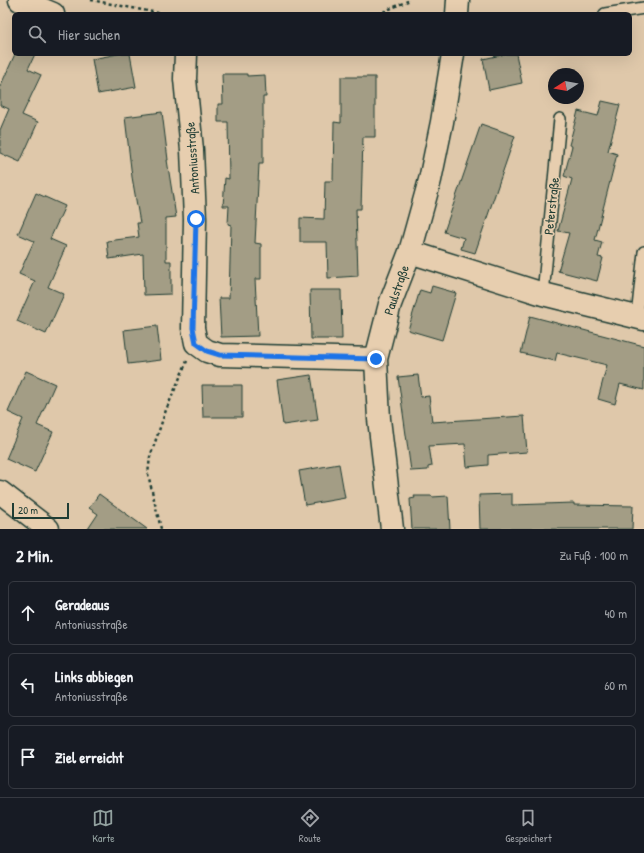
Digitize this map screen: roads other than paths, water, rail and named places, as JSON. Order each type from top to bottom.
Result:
[{"type":"street","points":[[20,0],[48,12]]},
{"type":"street","points":[[457,12],[458,0]]},
{"type":"street","name":"Antoniusstraße","points":[[186,56],[185,80],[192,150],[196,219],[193,328],[196,343],[207,351],[220,355],[376,359]]},
{"type":"street","name":"Paulstraße","points":[[392,529],[379,419],[376,359],[390,304],[410,252],[430,180],[442,122],[453,56]]},
{"type":"street","points":[[410,252],[543,294],[641,318]]},
{"type":"street","points":[[0,492],[48,529]]},
{"type":"lane","points":[[618,12],[644,8]]},
{"type":"lane","name":"Peterstraße","points":[[543,294],[560,119]]},
{"type":"lane","points":[[641,318],[644,252]]}]
